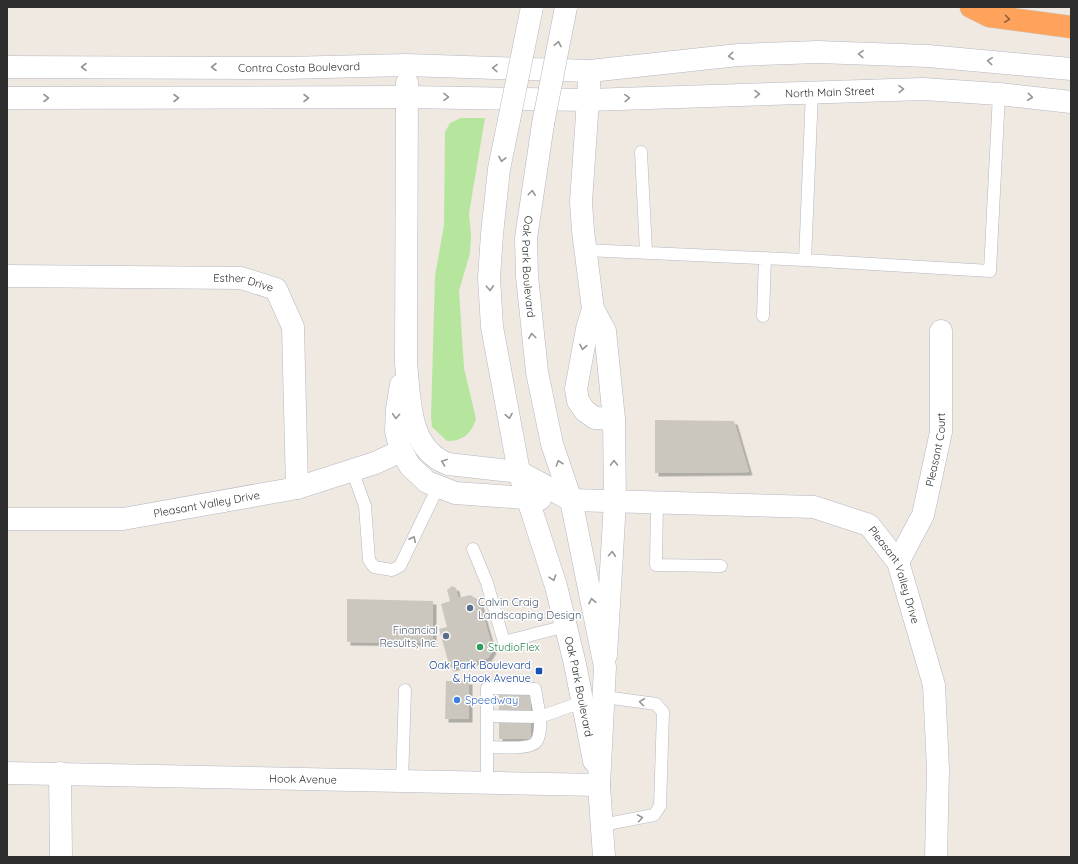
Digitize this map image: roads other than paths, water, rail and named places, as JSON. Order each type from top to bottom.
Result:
[{"type":"highway","points":[[970,7],[989,16],[1071,27]]},
{"type":"street","name":"Oak Park Boulevard","points":[[532,7],[499,169],[489,278],[492,326],[519,472],[526,498],[556,586],[566,626],[599,785],[604,857]]},
{"type":"street","name":"Oak Park Boulevard","points":[[566,7],[543,124],[526,238],[527,276],[537,372],[552,444],[571,500],[605,667]]},
{"type":"street","points":[[590,71],[738,56],[818,52],[928,56],[1071,68]]},
{"type":"street","name":"Contra Costa Boulevard","points":[[7,67],[286,68],[406,66],[590,71]]},
{"type":"street","points":[[406,66],[406,363],[411,407],[416,432],[430,454],[439,461],[448,464],[519,472],[571,500]]},
{"type":"street","name":"Oak Park Boulevard","points":[[590,71],[581,202],[585,250],[593,309],[605,331],[614,419],[615,502],[599,785]]},
{"type":"street","name":"North Main Street","points":[[588,100],[924,89],[999,94],[1071,102]]},
{"type":"street","points":[[7,98],[407,97],[588,100]]},
{"type":"street","name":"Esther Drive","points":[[7,276],[241,278],[276,289],[293,327],[297,488]]},
{"type":"street","name":"Oak Park Boulevard","points":[[593,309],[587,329],[576,389],[578,401],[585,411],[595,418],[614,419]]},
{"type":"street","name":"Pleasant Court","points":[[898,562],[924,515],[941,432],[941,331]]},
{"type":"street","points":[[406,363],[397,409],[396,431],[400,451],[410,466],[427,482],[455,493],[615,502]]},
{"type":"street","name":"Pleasant Valley Drive","points":[[7,519],[123,520],[297,488],[375,463],[400,451]]},
{"type":"street","name":"Pleasant Valley Drive","points":[[615,502],[814,507],[869,525],[898,562],[934,684],[938,769],[936,857]]},
{"type":"street","name":"Hook Avenue","points":[[7,773],[599,785]]},
{"type":"street","points":[[60,773],[61,857]]},
{"type":"lane","points":[[805,260],[812,92]]},
{"type":"lane","points":[[585,250],[805,260],[990,271],[999,94]]},
{"type":"lane","points":[[641,152],[646,252]]},
{"type":"lane","points":[[763,316],[765,258]]},
{"type":"lane","points":[[352,470],[365,506],[369,560],[374,567],[392,570],[400,566],[438,487]]},
{"type":"lane","points":[[656,503],[656,565],[721,566]]},
{"type":"lane","points":[[473,549],[487,583],[504,642],[566,626]]},
{"type":"lane","points":[[487,747],[528,746],[536,742],[539,733],[540,717],[535,689],[487,688],[487,716],[487,747],[487,783]]},
{"type":"lane","points":[[402,781],[404,690]]},
{"type":"lane","points":[[602,824],[654,815],[660,806],[664,753],[664,712],[656,704],[605,697]]},
{"type":"lane","points":[[487,716],[540,717],[582,702]]},
{"type":"place","name":"Calvin Craig Landscaping Design","points":[[470,608]]},
{"type":"place","name":"Financial Results, Inc.","points":[[446,636]]},
{"type":"place","name":"StudioFlex","points":[[480,647]]},
{"type":"place","name":"Oak Park Boulevard & Hook Avenue","points":[[539,671]]},
{"type":"place","name":"Speedway","points":[[457,700]]}]
